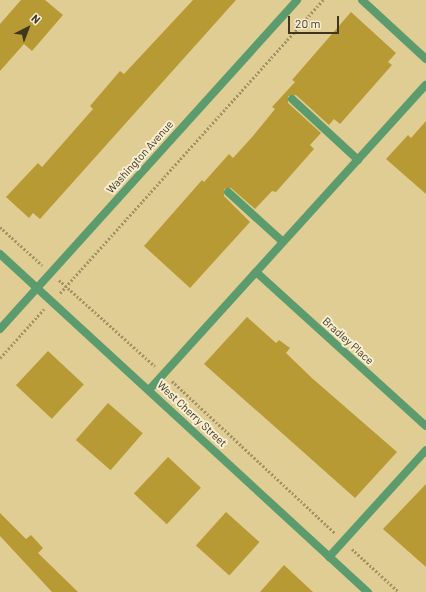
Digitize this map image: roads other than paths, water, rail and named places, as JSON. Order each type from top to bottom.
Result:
[{"type":"street","points":[[362,0],[426,59]]},
{"type":"street","name":"Washington Avenue","points":[[0,328],[294,1]]},
{"type":"street","points":[[149,390],[426,85]]},
{"type":"street","points":[[292,99],[358,160]]},
{"type":"street","points":[[228,192],[282,242]]},
{"type":"street","name":"West Cherry Street","points":[[0,254],[38,287],[368,592]]},
{"type":"street","name":"Bradley Place","points":[[256,272],[426,426]]},
{"type":"street","points":[[329,557],[426,450]]}]
